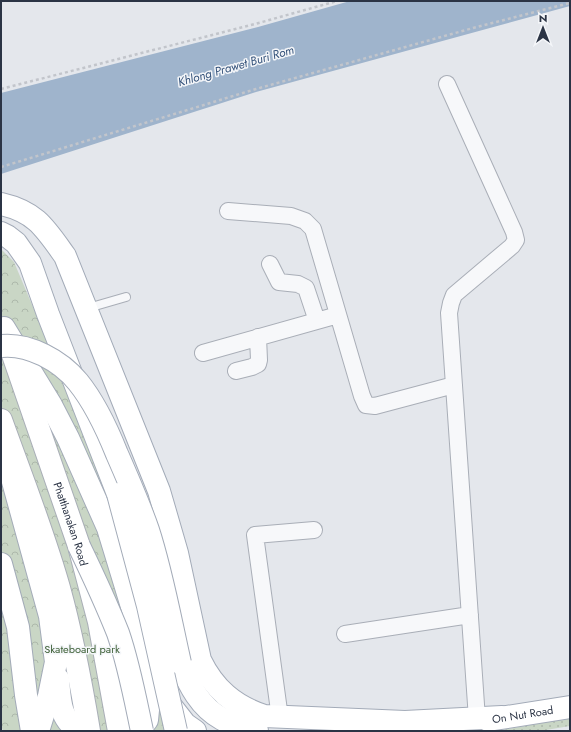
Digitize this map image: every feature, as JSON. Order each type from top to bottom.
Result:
[{"type":"main road","points":[[1,204],[10,206],[30,215],[44,227],[65,256],[159,491],[177,553],[200,660],[207,674],[215,684],[238,704],[250,711],[264,716],[280,718],[405,722]]},
{"type":"main road","points":[[1,223],[29,227],[44,236],[65,256]]},
{"type":"main road","points":[[1,233],[16,243],[30,263],[48,314],[118,494],[148,606],[176,731]]},
{"type":"main road","points":[[2,332],[31,371],[51,405],[68,438],[108,528],[133,610],[145,662],[149,700],[147,720],[138,731]]},
{"type":"main road","points":[[2,332],[16,346],[28,349],[52,360],[70,372],[79,383],[106,429],[135,495],[148,531],[161,579],[180,663],[187,682],[198,698],[221,719],[234,725],[256,731]]},
{"type":"main road","name":"Phatthanakan Road","points":[[2,332],[79,546],[99,622],[119,731]]},
{"type":"main road","points":[[1,420],[40,527],[58,586],[71,633],[89,731]]},
{"type":"main road","points":[[1,438],[50,616],[61,708],[70,725],[78,731]]},
{"type":"main road","points":[[79,546],[118,634],[131,675],[142,731]]},
{"type":"main road","points":[[1,564],[18,627],[32,731]]},
{"type":"main road","points":[[38,731],[49,696],[56,662]]},
{"type":"main road","points":[[145,662],[167,702],[185,724],[195,731]]},
{"type":"main road","name":"On Nut Road","points":[[427,731],[570,706]]},
{"type":"main road","points":[[301,731],[405,722],[502,717]]},
{"type":"street","points":[[447,84],[514,232],[516,240],[512,246],[454,295],[449,313],[477,719]]},
{"type":"street","points":[[228,211],[291,216],[305,221],[313,230],[362,396],[366,405],[376,406],[454,385]]},
{"type":"street","points":[[270,264],[279,282],[298,284],[306,288],[317,321]]},
{"type":"street","points":[[203,353],[338,315]]},
{"type":"street","points":[[236,371],[258,364],[258,337]]},
{"type":"street","points":[[280,718],[255,536],[314,530]]},
{"type":"street","points":[[345,634],[470,616]]},
{"type":"lane","points":[[87,308],[126,297]]},
{"type":"path","points":[[1,90],[255,24],[337,1]]},
{"type":"path","points":[[1,167],[256,89],[570,2]]},
{"type":"green space","name":"Skateboard park","points":[[1,249],[14,262],[68,390],[118,494],[190,731],[3,731],[1,725]]},
{"type":"green space","points":[[570,718],[570,726],[540,731],[496,731]]},
{"type":"water","name":"Khlong Prawet Buri Rom","points":[[350,1],[570,1],[570,6],[256,92],[1,174],[1,93],[258,27]]}]
